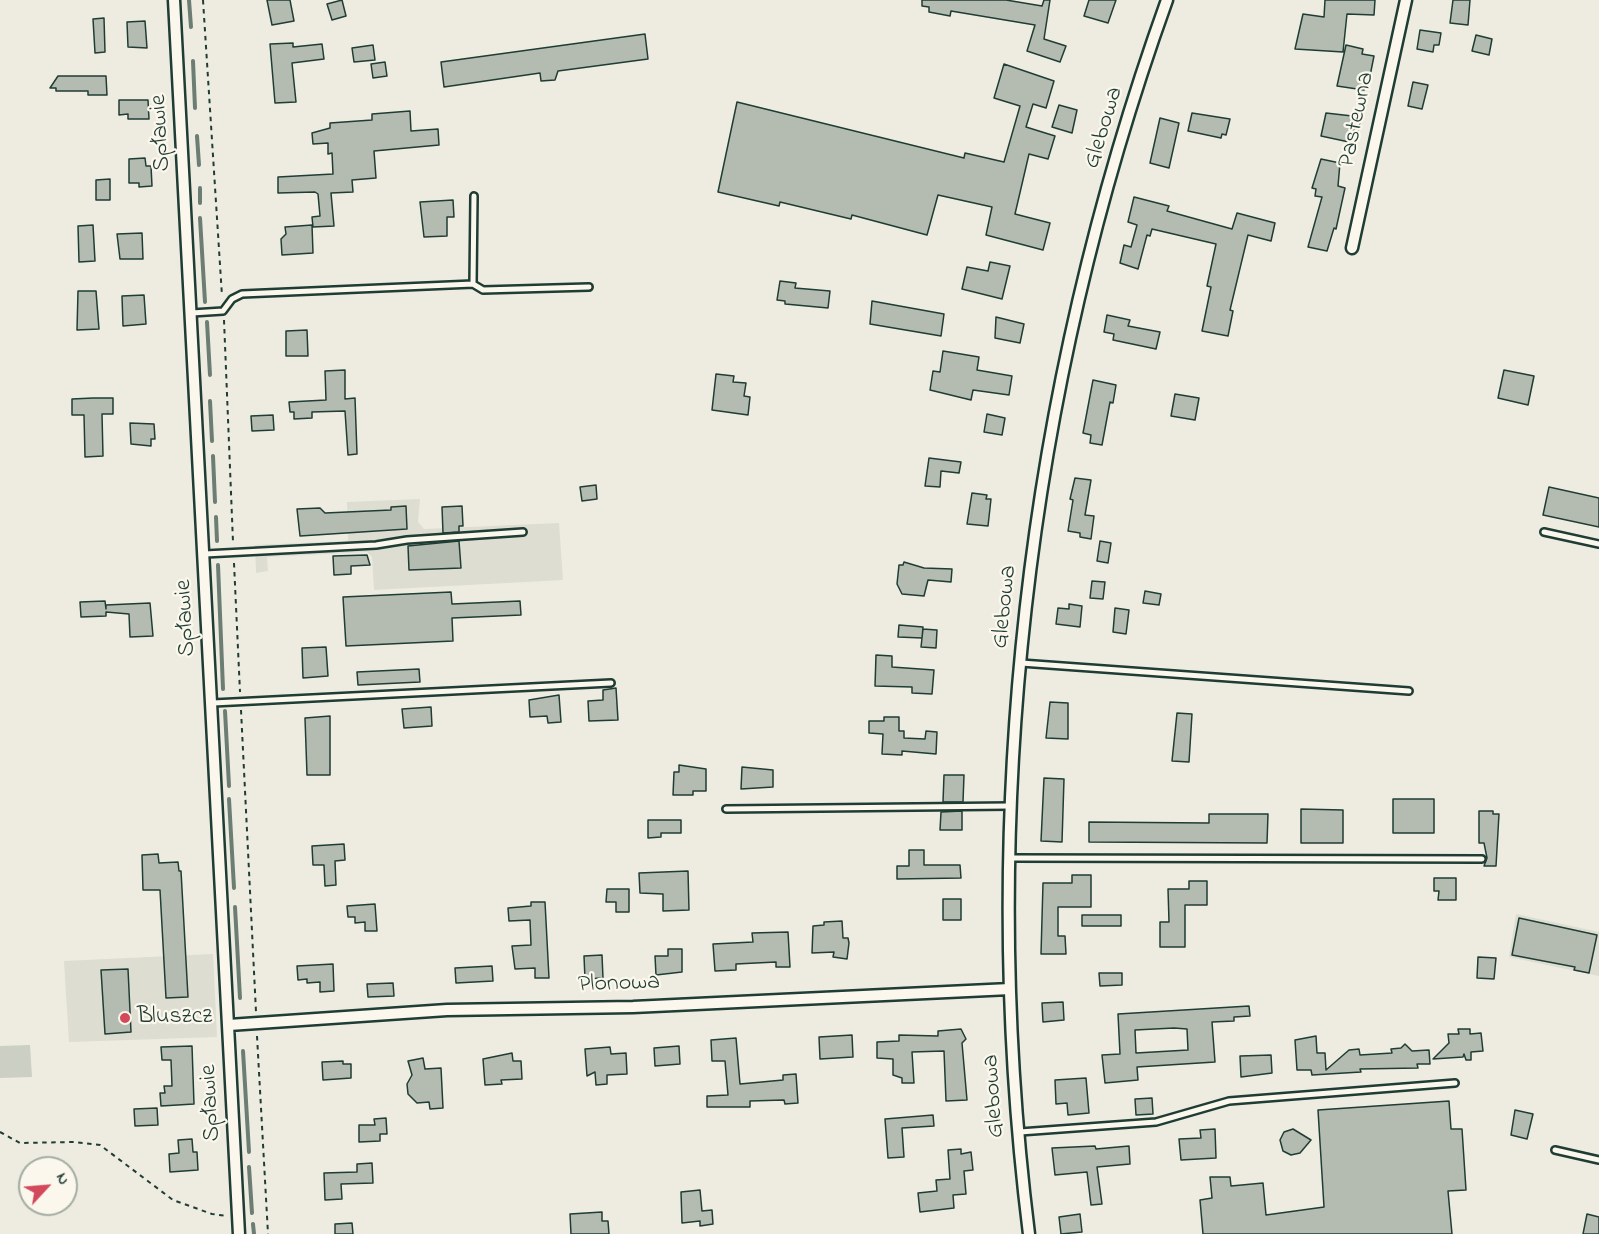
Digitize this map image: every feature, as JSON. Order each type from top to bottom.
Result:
[{"type":"street","name":"Spławie","points":[[174,0],[213,703],[239,1234]]},
{"type":"street","name":"Glebowa","points":[[1029,1234],[1018,1132],[1010,989],[1009,858],[1010,806],[1021,663],[1033,546],[1064,371],[1098,224],[1167,0]]},
{"type":"street","name":"Pastewna","points":[[1352,248],[1406,0]]},
{"type":"street","name":"Plonowa","points":[[229,1025],[447,1010],[633,1007],[1010,989]]},
{"type":"lane","points":[[473,284],[474,196]]},
{"type":"lane","points":[[192,313],[223,311],[232,299],[242,294],[473,284],[483,290],[589,287]]},
{"type":"lane","points":[[205,554],[376,545],[407,540],[523,532]]},
{"type":"lane","points":[[1544,532],[1599,544]]},
{"type":"lane","points":[[1021,663],[1409,691]]},
{"type":"lane","points":[[213,703],[612,683]]},
{"type":"lane","points":[[726,809],[1010,806]]},
{"type":"lane","points":[[1009,858],[1482,859]]},
{"type":"lane","points":[[1018,1132],[1156,1122],[1229,1101],[1455,1083]]},
{"type":"lane","points":[[1555,1150],[1599,1160]]},
{"type":"path","points":[[203,0],[223,311],[240,702],[268,1234]]},
{"type":"path","points":[[0,1132],[20,1143],[74,1142],[100,1145],[173,1200],[212,1214],[238,1218]]},
{"type":"shaded area","points":[[420,499],[418,522],[424,529],[559,523],[563,580],[374,590],[372,557],[367,552],[267,557],[268,571],[256,573],[255,545],[348,541],[347,502]]},
{"type":"shaded area","points":[[1516,914],[1599,932],[1599,976],[1509,957]]},
{"type":"shaded area","points":[[213,954],[217,1037],[69,1042],[64,961]]},
{"type":"shaded area","points":[[30,1045],[32,1077],[0,1078],[0,1046]]},
{"type":"building","points":[[267,0],[290,0],[294,21],[272,25]]},
{"type":"building","points":[[342,0],[346,16],[332,20],[327,4]]},
{"type":"building","points":[[922,0],[1006,0],[1042,6],[1044,0],[1050,0],[1044,39],[1066,46],[1060,62],[1027,51],[1035,25],[951,11],[950,16],[929,12],[929,7],[922,6]]},
{"type":"building","points":[[1089,0],[1116,0],[1108,23],[1084,16]]},
{"type":"building","points":[[1325,0],[1375,0],[1374,15],[1347,14],[1343,52],[1295,49],[1303,14],[1324,17]]},
{"type":"building","points":[[1453,0],[1470,0],[1468,25],[1450,23]]},
{"type":"building","points":[[104,18],[105,52],[95,53],[93,19]]},
{"type":"building","points":[[145,21],[147,48],[128,47],[127,22]]},
{"type":"building","points":[[1420,30],[1441,33],[1439,45],[1434,45],[1433,52],[1417,49]]},
{"type":"building","points":[[645,34],[648,59],[558,71],[555,80],[541,81],[540,73],[444,87],[441,62]]},
{"type":"building","points":[[1476,35],[1492,39],[1489,55],[1472,51]]},
{"type":"building","points":[[293,43],[293,47],[322,44],[324,59],[292,63],[296,102],[275,103],[270,44]]},
{"type":"building","points":[[373,45],[375,60],[354,62],[352,48]]},
{"type":"building","points":[[1346,45],[1363,49],[1362,54],[1374,56],[1369,81],[1366,80],[1364,90],[1337,86]]},
{"type":"building","points":[[385,62],[387,76],[373,78],[371,64]]},
{"type":"building","points":[[1004,64],[1054,81],[1046,108],[1033,104],[1026,127],[1055,136],[1048,159],[1029,154],[1015,214],[1050,223],[1043,250],[986,235],[992,207],[938,195],[927,235],[852,215],[851,219],[780,202],[779,206],[718,192],[737,102],[964,158],[965,153],[1004,162],[1020,106],[994,98]]},
{"type":"building","points":[[58,76],[106,76],[107,95],[88,95],[88,91],[56,91],[56,88],[50,88]]},
{"type":"building","points":[[1413,82],[1428,85],[1422,109],[1408,106]]},
{"type":"building","points":[[119,100],[148,100],[149,119],[128,119],[128,114],[119,115]]},
{"type":"building","points":[[1059,105],[1077,110],[1072,133],[1052,127]]},
{"type":"building","points":[[410,111],[411,131],[438,129],[439,145],[374,151],[376,178],[352,180],[353,192],[331,193],[334,226],[313,227],[312,217],[320,216],[318,194],[315,192],[278,193],[278,177],[333,174],[332,153],[328,154],[328,143],[313,144],[312,133],[330,128],[330,123],[372,120],[372,114]]},
{"type":"building","points":[[1192,113],[1230,119],[1226,135],[1222,134],[1221,138],[1188,131]]},
{"type":"building","points":[[1326,113],[1361,117],[1358,131],[1352,130],[1349,142],[1321,136]]},
{"type":"building","points":[[1160,118],[1179,123],[1169,168],[1150,163]]},
{"type":"building","points":[[145,158],[146,166],[151,166],[152,186],[139,187],[139,183],[129,183],[129,159]]},
{"type":"building","points":[[1321,159],[1340,163],[1338,186],[1345,188],[1336,229],[1334,228],[1327,251],[1308,247],[1322,197],[1315,196],[1316,189],[1312,188]]},
{"type":"building","points":[[110,179],[110,200],[96,200],[96,180]]},
{"type":"building","points":[[1134,197],[1169,206],[1167,211],[1232,229],[1237,213],[1275,223],[1271,241],[1248,235],[1230,310],[1233,311],[1228,336],[1202,331],[1211,287],[1207,286],[1216,244],[1152,229],[1150,236],[1147,235],[1138,269],[1120,263],[1124,245],[1131,247],[1137,225],[1128,222]]},
{"type":"building","points":[[453,200],[454,217],[447,217],[447,236],[424,237],[420,202]]},
{"type":"building","points":[[93,225],[95,261],[79,262],[78,226]]},
{"type":"building","points":[[312,225],[313,253],[282,255],[281,239],[286,234],[285,227]]},
{"type":"building","points":[[142,233],[143,259],[120,259],[117,234]]},
{"type":"building","points":[[990,262],[1010,266],[1002,299],[962,289],[967,267],[988,271]]},
{"type":"building","points":[[780,281],[796,283],[795,288],[830,291],[828,308],[785,304],[785,301],[777,300]]},
{"type":"building","points":[[78,291],[96,291],[99,329],[77,330]]},
{"type":"building","points":[[144,295],[146,324],[123,326],[122,296]]},
{"type":"building","points":[[872,301],[944,314],[941,336],[870,324]]},
{"type":"building","points":[[1107,315],[1130,320],[1128,326],[1160,332],[1156,349],[1113,340],[1114,334],[1104,332]]},
{"type":"building","points":[[996,317],[1024,324],[1020,343],[995,338]]},
{"type":"building","points":[[307,330],[308,356],[286,356],[286,331]]},
{"type":"building","points":[[943,351],[979,357],[977,370],[1012,376],[1009,395],[973,390],[971,400],[930,390],[933,371],[940,372]]},
{"type":"building","points":[[345,370],[345,399],[355,398],[357,454],[348,455],[345,411],[312,412],[312,418],[294,419],[294,412],[290,412],[289,402],[326,400],[325,371]]},
{"type":"building","points":[[1504,370],[1534,376],[1528,405],[1498,398]]},
{"type":"building","points":[[716,374],[734,376],[733,382],[746,383],[744,396],[750,397],[748,415],[712,410]]},
{"type":"building","points":[[1093,380],[1116,385],[1113,403],[1110,402],[1102,445],[1090,443],[1091,435],[1083,433]]},
{"type":"building","points":[[1175,394],[1199,398],[1195,420],[1171,416]]},
{"type":"building","points":[[113,398],[113,414],[102,414],[103,456],[85,457],[84,415],[72,415],[72,399]]},
{"type":"building","points":[[987,414],[1005,418],[1002,435],[984,432]]},
{"type":"building","points":[[273,415],[274,430],[252,431],[251,416]]},
{"type":"building","points":[[130,423],[154,424],[155,439],[151,439],[151,446],[131,444]]},
{"type":"building","points":[[929,458],[961,462],[959,473],[941,471],[940,487],[925,486]]},
{"type":"building","points":[[1075,478],[1091,480],[1085,515],[1094,516],[1091,539],[1080,537],[1080,533],[1068,531],[1073,500],[1070,499]]},
{"type":"building","points":[[596,485],[597,499],[582,501],[580,487]]},
{"type":"building","points":[[1549,487],[1599,498],[1599,527],[1543,515]]},
{"type":"building","points":[[972,493],[987,495],[986,499],[991,499],[988,526],[967,524]]},
{"type":"building","points":[[406,506],[407,529],[300,536],[297,509],[320,508],[325,513],[391,510],[391,507]]},
{"type":"building","points":[[462,506],[463,526],[459,526],[459,532],[443,533],[442,507]]},
{"type":"building","points":[[459,541],[461,568],[409,570],[408,546]]},
{"type":"building","points":[[1100,541],[1111,543],[1108,563],[1097,561]]},
{"type":"building","points":[[367,555],[370,565],[351,566],[351,574],[334,575],[333,556]]},
{"type":"building","points":[[904,562],[924,568],[952,569],[951,582],[928,580],[924,596],[902,594],[897,584],[899,565],[903,565]]},
{"type":"building","points":[[1092,581],[1105,582],[1103,599],[1090,598]]},
{"type":"building","points":[[1145,591],[1161,594],[1159,605],[1143,603]]},
{"type":"building","points":[[451,592],[452,604],[520,601],[521,615],[452,618],[453,641],[346,646],[343,597]]},
{"type":"building","points":[[105,601],[106,609],[106,605],[150,603],[153,636],[130,637],[129,614],[106,612],[106,616],[81,617],[80,602]]},
{"type":"building","points":[[1069,604],[1082,606],[1080,627],[1056,624],[1058,608],[1069,609]]},
{"type":"building","points":[[1115,608],[1129,610],[1126,634],[1113,632]]},
{"type":"building","points":[[899,625],[923,627],[922,638],[898,637]]},
{"type":"building","points":[[923,629],[937,630],[936,648],[921,647]]},
{"type":"building","points":[[326,647],[328,676],[303,678],[302,648]]},
{"type":"building","points":[[876,655],[892,656],[892,667],[934,670],[932,694],[912,693],[912,687],[875,686]]},
{"type":"building","points":[[419,669],[420,682],[358,685],[357,672]]},
{"type":"building","points":[[616,688],[618,720],[589,721],[588,701],[603,700],[603,690]]},
{"type":"building","points":[[559,695],[561,722],[548,723],[547,716],[530,717],[529,700]]},
{"type":"building","points":[[1050,702],[1068,703],[1068,739],[1046,738]]},
{"type":"building","points":[[431,707],[432,726],[404,728],[402,709]]},
{"type":"building","points":[[1177,713],[1192,714],[1189,762],[1172,761]]},
{"type":"building","points":[[330,716],[330,775],[307,775],[305,718]]},
{"type":"building","points":[[884,717],[899,717],[899,731],[904,731],[904,738],[925,739],[926,731],[937,732],[936,754],[902,751],[902,755],[882,754],[883,734],[869,733],[869,721],[884,721]]},
{"type":"building","points":[[679,765],[706,769],[706,791],[693,791],[693,795],[673,795],[674,772],[679,772]]},
{"type":"building","points":[[742,767],[773,770],[773,787],[741,789]]},
{"type":"building","points":[[944,775],[964,775],[963,802],[943,802]]},
{"type":"building","points":[[1044,778],[1064,779],[1062,842],[1041,841]]},
{"type":"building","points":[[1393,799],[1434,799],[1434,833],[1393,833]]},
{"type":"building","points":[[1301,809],[1343,810],[1343,843],[1301,843]]},
{"type":"building","points":[[962,811],[962,830],[940,830],[941,812]]},
{"type":"building","points":[[1479,811],[1493,811],[1493,814],[1499,814],[1496,866],[1484,866],[1487,858],[1484,843],[1479,843]]},
{"type":"building","points":[[1209,814],[1268,814],[1267,843],[1089,842],[1089,822],[1209,823]]},
{"type":"building","points":[[648,820],[681,820],[681,833],[661,833],[661,837],[648,838]]},
{"type":"building","points":[[344,844],[345,860],[335,861],[336,885],[325,886],[324,865],[313,865],[312,846]]},
{"type":"building","points":[[909,850],[924,850],[924,865],[960,865],[961,878],[897,879],[897,866],[909,866]]},
{"type":"building","points":[[158,854],[159,863],[178,862],[179,871],[181,871],[188,997],[166,998],[160,890],[143,890],[142,855]]},
{"type":"building","points":[[688,871],[689,910],[663,911],[663,894],[640,893],[639,873]]},
{"type":"building","points":[[1072,875],[1091,875],[1091,907],[1058,907],[1058,936],[1065,936],[1066,954],[1041,954],[1043,883],[1072,883]]},
{"type":"building","points":[[1434,878],[1456,878],[1456,900],[1438,900],[1439,891],[1434,891]]},
{"type":"building","points":[[1189,881],[1207,881],[1207,905],[1185,905],[1185,947],[1160,947],[1160,922],[1169,922],[1168,889],[1189,889]]},
{"type":"building","points":[[607,889],[629,889],[629,912],[616,912],[616,902],[606,902]]},
{"type":"building","points":[[943,899],[961,899],[961,920],[943,920]]},
{"type":"building","points":[[531,902],[545,902],[549,978],[535,978],[535,968],[515,969],[512,946],[531,945],[530,920],[509,921],[508,908],[531,906]]},
{"type":"building","points":[[375,904],[377,931],[365,931],[365,922],[355,923],[355,917],[348,917],[347,906]]},
{"type":"building","points":[[1082,915],[1121,915],[1121,926],[1082,926]]},
{"type":"building","points":[[1519,918],[1597,935],[1589,973],[1574,970],[1575,967],[1512,955]]},
{"type":"building","points":[[842,921],[843,938],[848,938],[849,943],[847,959],[833,957],[834,952],[812,953],[813,926],[824,925],[824,922]]},
{"type":"building","points":[[788,932],[790,967],[776,967],[776,962],[736,964],[736,970],[715,971],[713,944],[753,942],[752,933]]},
{"type":"building","points":[[668,949],[682,949],[682,972],[656,975],[655,956],[668,956]]},
{"type":"building","points":[[602,955],[603,978],[585,979],[584,956]]},
{"type":"building","points":[[1478,957],[1496,958],[1494,979],[1477,978]]},
{"type":"building","points":[[333,964],[334,991],[320,992],[320,982],[307,983],[307,979],[298,980],[297,966]]},
{"type":"building","points":[[492,966],[493,981],[456,983],[455,968]]},
{"type":"building","points":[[128,969],[131,1032],[105,1034],[101,970]]},
{"type":"building","points":[[1099,973],[1122,973],[1122,985],[1100,986]]},
{"type":"building","points":[[393,983],[394,996],[368,997],[367,984]]},
{"type":"building","points":[[1063,1002],[1064,1020],[1043,1022],[1042,1003]]},
{"type":"building","points":[[1249,1006],[1250,1016],[1234,1017],[1234,1021],[1212,1022],[1215,1062],[1137,1067],[1138,1080],[1105,1083],[1102,1055],[1120,1054],[1118,1014]],"holes":[[[1187,1029],[1188,1050],[1136,1053],[1135,1030]]]},
{"type":"building","points":[[961,1029],[966,1039],[962,1043],[967,1100],[946,1101],[944,1051],[912,1052],[914,1083],[902,1083],[902,1078],[893,1075],[893,1059],[877,1058],[877,1042],[899,1041],[899,1035],[938,1036],[938,1031]]},
{"type":"building","points":[[1458,1029],[1470,1029],[1470,1034],[1481,1033],[1483,1051],[1471,1052],[1471,1060],[1466,1060],[1464,1054],[1463,1057],[1433,1059],[1449,1043],[1448,1034],[1459,1034]]},
{"type":"building","points":[[852,1035],[853,1057],[820,1059],[819,1037]]},
{"type":"building","points":[[1316,1036],[1317,1053],[1325,1053],[1326,1070],[1349,1050],[1359,1049],[1360,1055],[1392,1053],[1391,1049],[1401,1048],[1405,1044],[1412,1051],[1429,1050],[1430,1064],[1417,1064],[1418,1068],[1360,1069],[1361,1072],[1312,1075],[1311,1070],[1297,1070],[1295,1040]]},
{"type":"building","points":[[736,1038],[740,1084],[783,1080],[783,1075],[796,1074],[798,1103],[785,1104],[784,1100],[750,1101],[750,1107],[707,1107],[707,1096],[728,1095],[725,1061],[712,1061],[711,1040]]},
{"type":"building","points":[[192,1046],[194,1104],[161,1106],[160,1093],[165,1093],[164,1086],[172,1086],[171,1060],[162,1060],[161,1047]]},
{"type":"building","points":[[679,1046],[680,1064],[655,1066],[654,1048]]},
{"type":"building","points":[[610,1047],[611,1054],[626,1053],[627,1074],[607,1075],[607,1084],[596,1085],[595,1072],[587,1076],[585,1049]]},
{"type":"building","points":[[512,1053],[513,1061],[521,1061],[522,1079],[501,1080],[502,1084],[485,1085],[483,1059]]},
{"type":"building","points":[[1271,1055],[1272,1073],[1241,1077],[1240,1056]]},
{"type":"building","points":[[423,1058],[425,1069],[441,1068],[443,1108],[430,1109],[429,1102],[417,1103],[408,1094],[407,1084],[412,1075],[408,1061]]},
{"type":"building","points":[[343,1061],[343,1064],[351,1064],[351,1078],[323,1080],[322,1062]]},
{"type":"building","points":[[1086,1078],[1089,1113],[1068,1115],[1067,1103],[1056,1104],[1055,1080]]},
{"type":"building","points":[[1152,1098],[1153,1114],[1136,1115],[1135,1099]]},
{"type":"building","points":[[1449,1101],[1451,1129],[1462,1129],[1466,1190],[1448,1191],[1452,1234],[1203,1234],[1200,1200],[1212,1198],[1210,1177],[1230,1177],[1231,1186],[1263,1183],[1266,1215],[1324,1207],[1318,1110]]},
{"type":"building","points":[[157,1108],[158,1125],[135,1126],[134,1109]]},
{"type":"building","points":[[1515,1110],[1533,1114],[1527,1139],[1511,1135]]},
{"type":"building","points":[[933,1115],[934,1126],[902,1128],[904,1157],[888,1158],[885,1119]]},
{"type":"building","points":[[386,1118],[387,1134],[380,1134],[380,1141],[359,1142],[359,1125],[375,1125],[374,1119]]},
{"type":"building","points":[[1215,1129],[1216,1158],[1181,1160],[1179,1139],[1201,1138],[1200,1130]]},
{"type":"building","points":[[1293,1129],[1311,1140],[1300,1153],[1291,1155],[1283,1151],[1280,1140],[1284,1132]]},
{"type":"building","points":[[192,1139],[193,1152],[197,1152],[198,1170],[170,1172],[169,1154],[179,1153],[178,1140]]},
{"type":"building","points":[[1095,1146],[1096,1149],[1129,1146],[1130,1164],[1097,1167],[1102,1204],[1091,1205],[1087,1172],[1055,1175],[1052,1148]]},
{"type":"building","points":[[961,1149],[961,1154],[971,1152],[973,1170],[964,1171],[966,1194],[953,1195],[954,1208],[920,1212],[918,1193],[937,1191],[936,1180],[950,1179],[948,1150]]},
{"type":"building","points":[[372,1163],[373,1183],[341,1184],[342,1199],[325,1200],[324,1173],[357,1172],[357,1164]]},
{"type":"building","points":[[700,1190],[702,1211],[712,1210],[713,1224],[700,1226],[700,1221],[682,1223],[681,1192]]},
{"type":"building","points":[[602,1212],[602,1221],[608,1221],[609,1234],[571,1234],[570,1214]]},
{"type":"building","points":[[1080,1214],[1082,1232],[1061,1234],[1059,1217]]},
{"type":"building","points":[[1587,1214],[1599,1217],[1599,1234],[1583,1234]]},
{"type":"building","points":[[352,1223],[353,1234],[335,1234],[335,1224]]},
{"type":"waterway","points":[[189,0],[191,27]]},
{"type":"waterway","points":[[193,61],[195,108]]},
{"type":"waterway","points":[[197,136],[199,165]]},
{"type":"waterway","points":[[200,188],[200,203]]},
{"type":"waterway","points":[[200,218],[205,302]]},
{"type":"waterway","points":[[207,322],[210,375]]},
{"type":"waterway","points":[[210,401],[212,441]]},
{"type":"waterway","points":[[213,456],[215,502]]},
{"type":"waterway","points":[[216,517],[217,541]]},
{"type":"waterway","points":[[218,565],[223,689]]},
{"type":"waterway","points":[[225,711],[229,786]]},
{"type":"waterway","points":[[229,799],[234,888]]},
{"type":"waterway","points":[[235,907],[240,998]]},
{"type":"waterway","points":[[243,1051],[249,1152]]},
{"type":"waterway","points":[[249,1167],[252,1213]]},
{"type":"waterway","points":[[253,1224],[254,1234]]},
{"type":"place","name":"Bluszcz","points":[[125,1018]]}]
